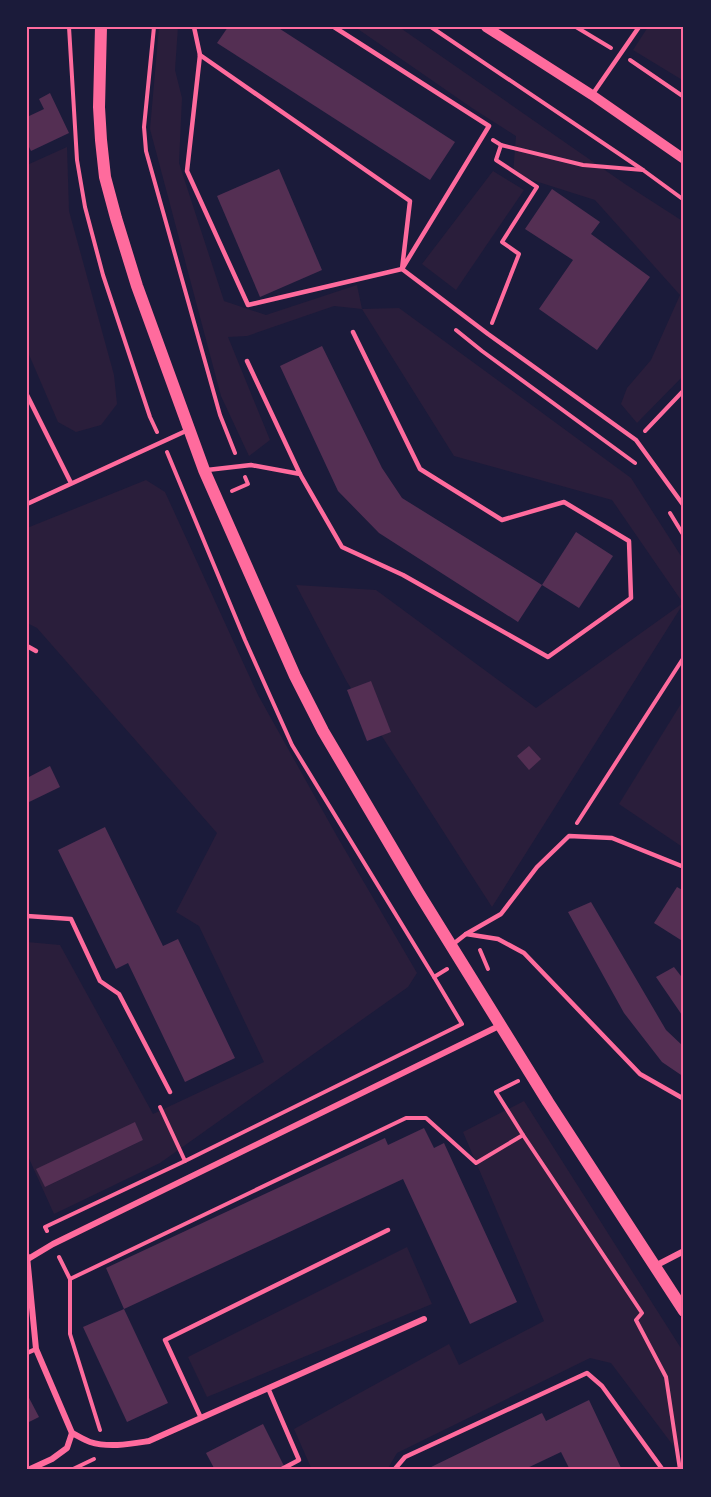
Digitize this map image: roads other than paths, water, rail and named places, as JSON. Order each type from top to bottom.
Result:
[{"type":"main road","points":[[101,27],[99,107],[105,177],[137,286],[204,470],[290,665],[322,731],[372,815],[531,1074],[684,1311]]},
{"type":"street","points":[[486,27],[684,159]]},
{"type":"street","points":[[424,1319],[149,1441],[127,1445],[89,1442],[72,1433],[36,1349],[28,1257],[501,1025]]},
{"type":"street","points":[[655,1267],[684,1251]]},
{"type":"street","points":[[28,1470],[52,1459],[67,1448],[72,1433]]},
{"type":"lane","points":[[194,27],[200,55],[187,171],[248,305],[402,269],[489,126],[334,27]]},
{"type":"lane","points":[[591,95],[639,27]]},
{"type":"lane","points":[[200,55],[410,201],[402,269]]},
{"type":"lane","points":[[402,269],[636,440],[684,506]]},
{"type":"lane","points":[[247,361],[300,474],[342,548],[403,575],[548,657],[631,598],[629,541],[564,502],[502,520],[420,469],[353,332]]},
{"type":"lane","points":[[27,395],[71,483]]},
{"type":"lane","points":[[27,504],[189,429]]},
{"type":"lane","points":[[204,470],[251,465],[300,474]]},
{"type":"lane","points":[[27,646],[36,651]]},
{"type":"lane","points":[[452,945],[466,934],[501,915],[537,867],[569,836],[612,838],[684,867]]},
{"type":"lane","points":[[27,916],[71,919],[100,981],[119,994],[170,1092]]},
{"type":"lane","points":[[466,934],[498,939],[524,953],[640,1074],[684,1099]]},
{"type":"lane","points":[[201,1418],[165,1340],[388,1230]]},
{"type":"lane","points":[[27,1353],[36,1349]]},
{"type":"lane","points":[[394,1470],[405,1457],[587,1373],[602,1386],[663,1470]]},
{"type":"lane","points":[[268,1388],[299,1460],[280,1470]]}]
